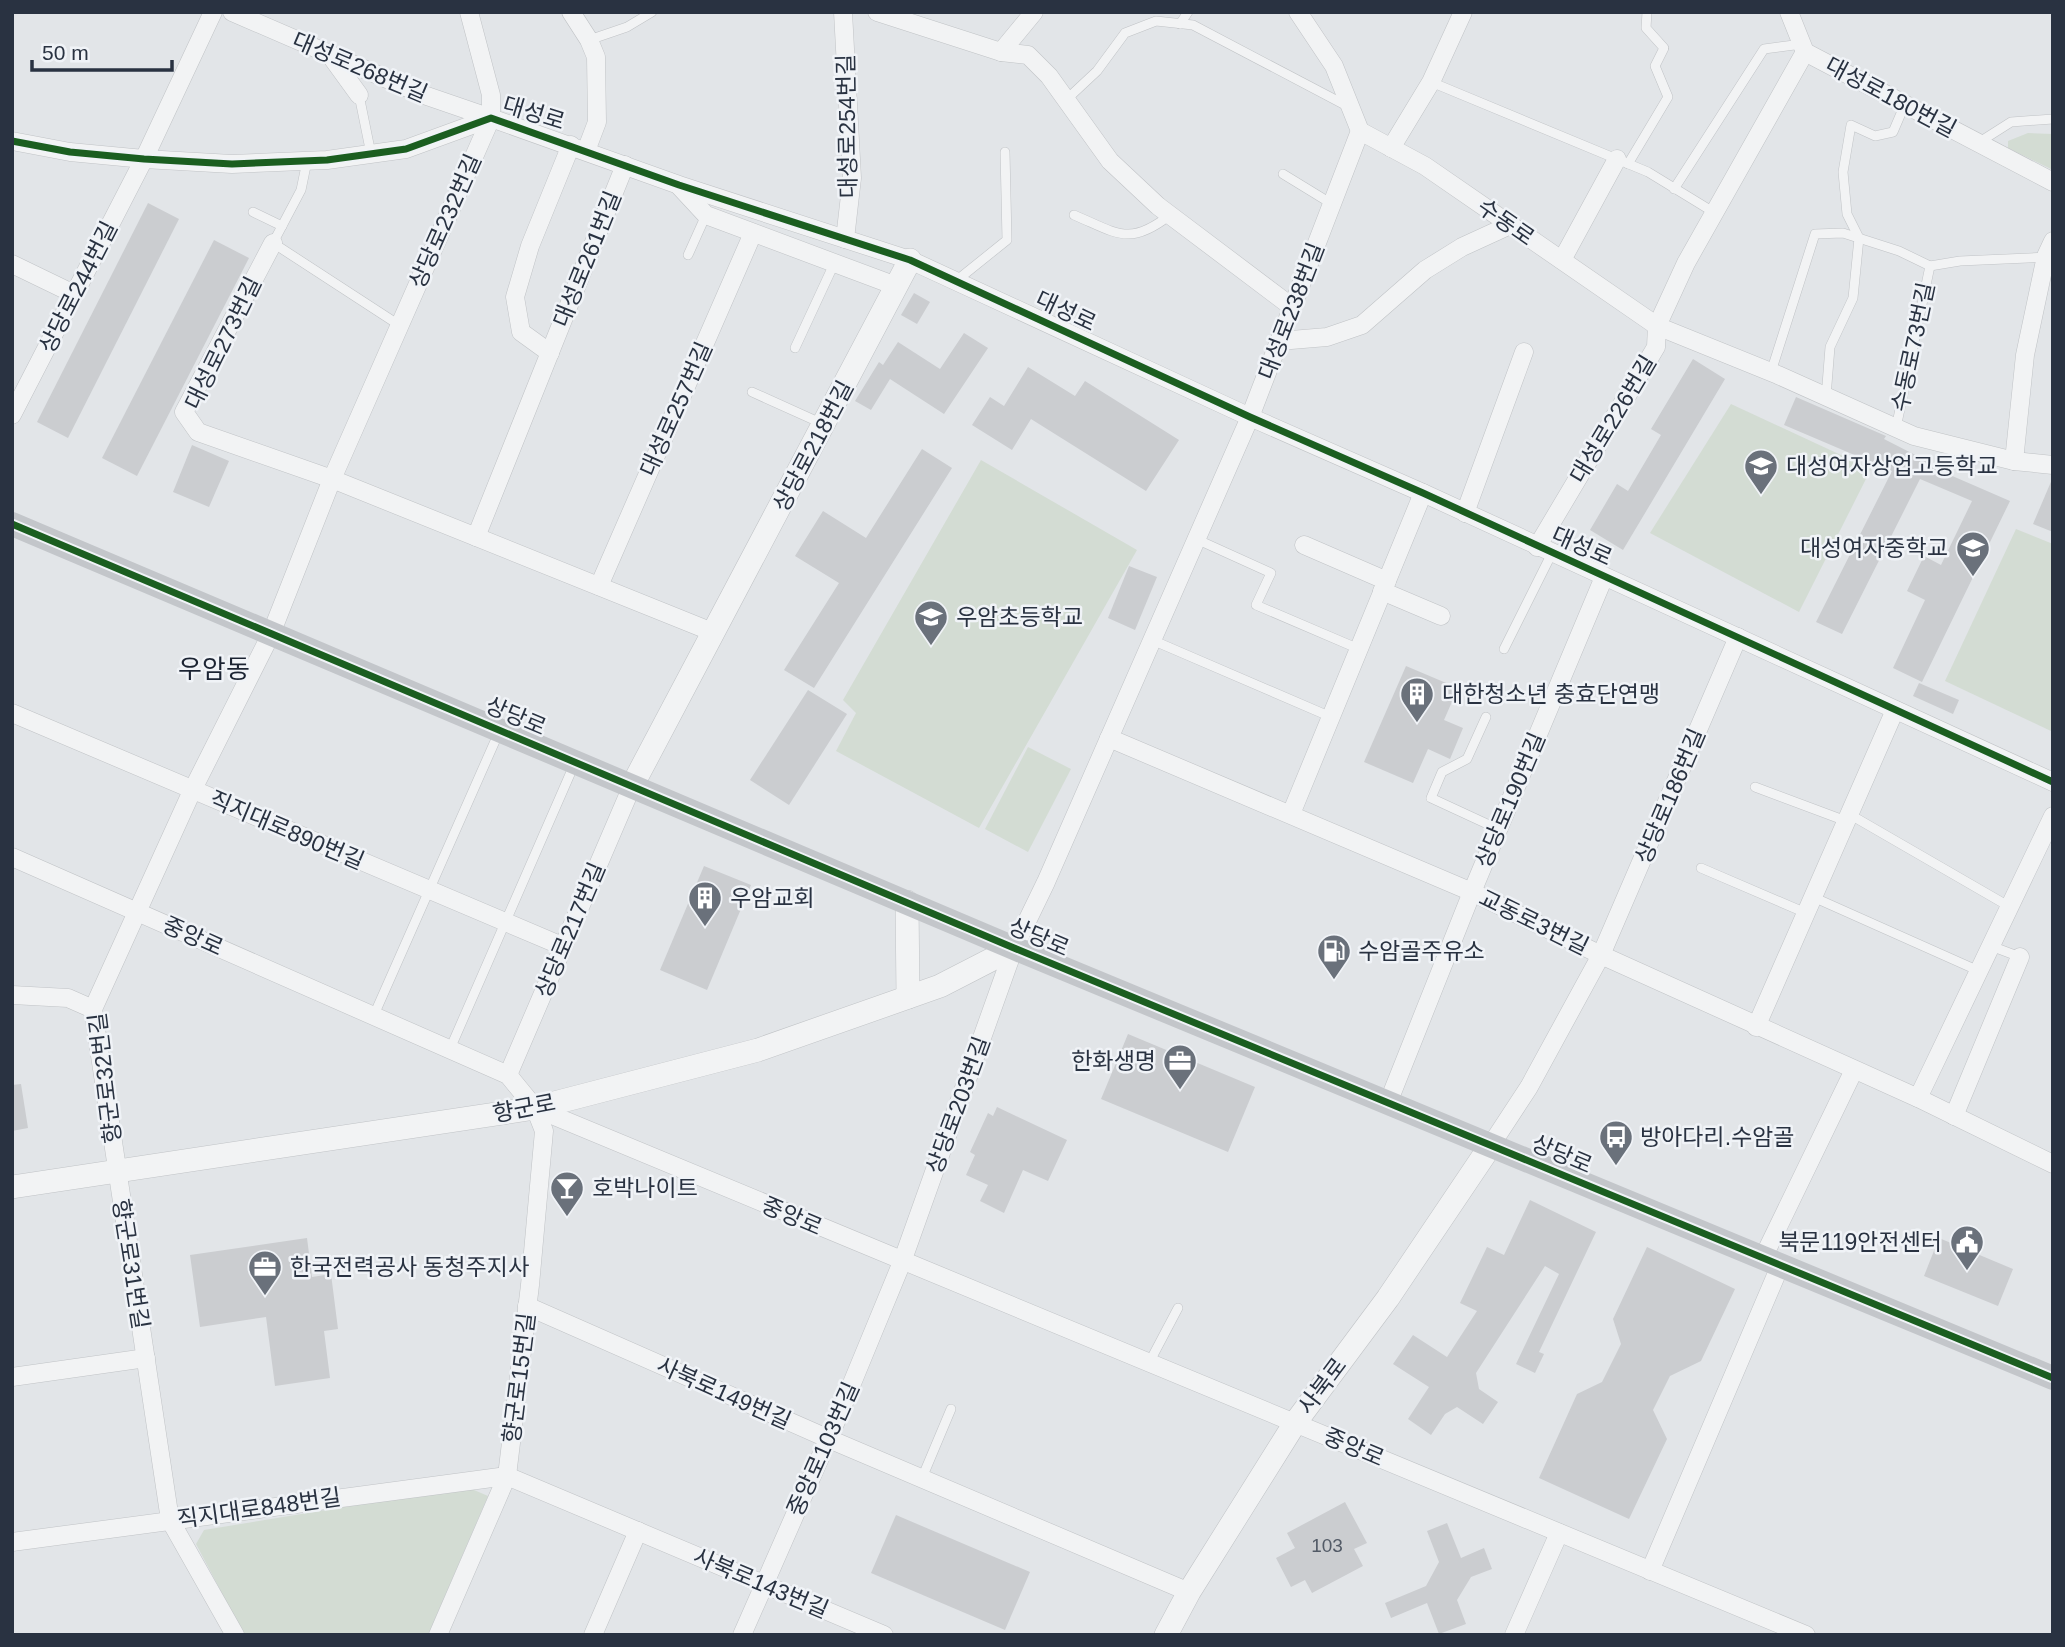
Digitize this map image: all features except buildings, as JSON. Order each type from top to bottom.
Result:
[{"type":"main road","name":"상당로","points":[[12,524],[1014,948],[2053,1378]]},
{"type":"street","name":"상당로244번길","points":[[12,415],[144,159],[213,12]]},
{"type":"street","name":"대성로268번길","points":[[232,12],[424,95],[491,118]]},
{"type":"street","points":[[469,12],[491,95],[491,118]]},
{"type":"street","name":"대성로","points":[[530,246],[579,148],[597,122],[596,57],[589,40],[571,12]]},
{"type":"street","name":"대성로254번길","points":[[843,12],[852,178],[845,239]]},
{"type":"street","points":[[877,12],[1001,52],[1028,55],[1049,76],[1110,161],[1170,215],[1292,307]]},
{"type":"street","points":[[1001,52],[1034,12]]},
{"type":"street","points":[[1298,12],[1334,66],[1360,131]]},
{"type":"street","points":[[1391,148],[1431,82],[1463,12]]},
{"type":"street","points":[[1789,12],[1804,48]]},
{"type":"street","name":"대성로180번길","points":[[1804,48],[2053,182]]},
{"type":"street","name":"대성로226번길","points":[[1544,550],[1656,348],[1657,326],[1686,263],[1804,48]]},
{"type":"street","points":[[330,55],[359,95]]},
{"type":"street","name":"대성로","points":[[12,141],[70,152],[144,159],[232,164],[307,161],[406,149],[491,118],[679,185],[910,260],[2053,782]]},
{"type":"street","name":"상당로232번길","points":[[192,791],[271,634],[332,479],[491,118]]},
{"type":"street","name":"수동로","points":[[1360,131],[1425,166],[1657,326],[1771,372],[1914,436],[2014,461],[2053,465]]},
{"type":"street","name":"대성로238번길","points":[[1152,640],[1250,417],[1360,131]]},
{"type":"street","points":[[1562,260],[1623,162]]},
{"type":"street","name":"대성로261번길","points":[[476,537],[625,165]]},
{"type":"street","points":[[679,185],[706,215],[896,286]]},
{"type":"street","points":[[1279,341],[1327,337],[1362,325],[1425,270],[1462,247],[1510,225]]},
{"type":"street","name":"대성로257번길","points":[[599,586],[753,233]]},
{"type":"street","name":"대성로273번길","points":[[272,243],[184,412],[198,432],[332,479]]},
{"type":"street","name":"대성로261번길","points":[[530,246],[515,297],[521,332],[550,353]]},
{"type":"street","points":[[2014,461],[2025,355],[2051,252]]},
{"type":"street","name":"상당로218번길","points":[[632,786],[910,260]]},
{"type":"street","points":[[12,264],[75,293]]},
{"type":"street","points":[[1465,513],[1524,352]]},
{"type":"street","points":[[332,479],[715,633]]},
{"type":"street","points":[[1291,814],[1423,493]]},
{"type":"street","points":[[1304,545],[1441,616]]},
{"type":"street","name":"상당로190번길","points":[[1388,1103],[1472,892],[1604,577]]},
{"type":"street","name":"상당로186번길","points":[[1491,1145],[1529,1087],[1601,955],[1738,637]]},
{"type":"street","name":"상당로203번길","points":[[902,1262],[1014,948],[1046,882],[1152,640]]},
{"type":"street","points":[[1756,1027],[1895,710]]},
{"type":"street","name":"직지대로890번길","points":[[12,713],[562,946]]},
{"type":"street","name":"교동로3번길","points":[[1109,738],[1472,892],[1756,1027],[1918,1098],[2053,1164]]},
{"type":"street","name":"상당로217번길","points":[[508,1075],[632,786]]},
{"type":"street","name":"향군로32번길","points":[[117,1170],[93,1009],[192,791]]},
{"type":"street","points":[[1918,1098],[2053,816]]},
{"type":"street","name":"중앙로","points":[[12,857],[508,1075],[535,1108],[1806,1635]]},
{"type":"street","points":[[907,902],[908,997]]},
{"type":"street","name":"향군로","points":[[12,1187],[535,1108],[758,1050],[940,986],[1014,948]]},
{"type":"street","points":[[1954,1116],[2020,957]]},
{"type":"street","points":[[12,995],[68,998],[93,1009]]},
{"type":"street","points":[[1650,1571],[1772,1262],[1854,1070]]},
{"type":"street","name":"향군로15번길","points":[[438,1635],[507,1476],[544,1131],[535,1108]]},
{"type":"street","name":"사북로","points":[[1166,1635],[1189,1592],[1295,1423],[1388,1298],[1491,1145]]},
{"type":"street","name":"향군로31번길","points":[[117,1170],[170,1520],[235,1635]]},
{"type":"street","name":"중앙로103번길","points":[[742,1635],[829,1439],[902,1262]]},
{"type":"street","name":"사북로149번길","points":[[527,1306],[829,1439],[1189,1592]]},
{"type":"street","name":"향군로31번길","points":[[12,1377],[146,1358]]},
{"type":"street","name":"직지대로848번길","points":[[12,1542],[507,1476]]},
{"type":"street","name":"사북로143번길","points":[[507,1476],[884,1635]]},
{"type":"street","points":[[593,1635],[638,1531]]},
{"type":"street","points":[[1514,1635],[1559,1533]]},
{"type":"lane","points":[[589,40],[627,27],[652,12]]},
{"type":"lane","points":[[1180,24],[1188,12]]},
{"type":"lane","points":[[1623,162],[1668,97],[1655,66],[1664,48],[1646,27],[1647,12]]},
{"type":"lane","points":[[1065,100],[1097,71],[1125,33],[1156,21],[1193,25],[1351,108]]},
{"type":"lane","points":[[1674,188],[1764,49],[1804,48]]},
{"type":"lane","points":[[1431,82],[1623,162],[1715,213]]},
{"type":"lane","points":[[359,95],[371,154]]},
{"type":"lane","points":[[1826,397],[1830,346],[1853,298],[1859,238],[1847,214],[1843,172],[1851,125],[1875,136],[1893,132],[1905,104]]},
{"type":"lane","name":"대성로180번길","points":[[1978,143],[2011,122],[2053,119]]},
{"type":"lane","points":[[956,281],[1007,240],[1005,152]]},
{"type":"lane","name":"대성로273번길","points":[[272,243],[301,190],[307,161]]},
{"type":"lane","points":[[1283,174],[1332,204]]},
{"type":"lane","points":[[253,212],[282,226]]},
{"type":"lane","points":[[688,256],[706,215]]},
{"type":"lane","points":[[1074,215],[1124,236],[1150,231],[1170,215]]},
{"type":"lane","points":[[1771,372],[1815,234],[1843,233],[1859,238]]},
{"type":"lane","name":"수동로73번길","points":[[1859,238],[1930,265],[2051,252]]},
{"type":"lane","points":[[272,243],[399,325]]},
{"type":"lane","points":[[795,348],[834,264]]},
{"type":"lane","name":"수동로73번길","points":[[1896,428],[1930,265]]},
{"type":"lane","points":[[752,391],[824,425]]},
{"type":"lane","points":[[1196,540],[1271,573],[1256,605],[1359,649]]},
{"type":"lane","points":[[1504,649],[1544,550]]},
{"type":"lane","points":[[1152,640],[1331,717]]},
{"type":"lane","points":[[1486,717],[1466,759],[1442,772],[1431,798],[1498,829]]},
{"type":"lane","name":"상당로","points":[[429,890],[500,730]]},
{"type":"lane","points":[[450,1049],[575,762]]},
{"type":"lane","points":[[1755,787],[1848,818],[2010,907]]},
{"type":"lane","points":[[1701,867],[1883,929],[1979,971]]},
{"type":"lane","points":[[374,1015],[429,890]]},
{"type":"lane","points":[[1991,946],[2020,957]]},
{"type":"lane","points":[[1149,1363],[1178,1308]]},
{"type":"lane","points":[[922,1478],[951,1409]]},
{"type":"shaded area","points":[[2028,133],[2053,134],[2053,170],[2008,148],[2008,141]]},
{"type":"shaded area","points":[[1731,404],[1871,469],[1799,612],[1650,533]]},
{"type":"shaded area","points":[[981,460],[1137,550],[979,828],[836,751],[856,713],[843,700]]},
{"type":"shaded area","points":[[2016,529],[2053,544],[2053,732],[1945,681]]},
{"type":"shaded area","points":[[1028,747],[1071,769],[1028,852],[985,829]]},
{"type":"shaded area","points":[[467,1487],[488,1496],[428,1635],[244,1635],[196,1544],[204,1530]]},
{"type":"cycle path","points":[[12,141],[70,152],[144,159],[232,164],[327,160],[406,149],[491,118],[679,185],[910,260],[2053,782]]},
{"type":"cycle path","points":[[12,524],[1014,948],[2053,1378]]},
{"type":"place","name":"대성여자상업고등학교","points":[[1761,496]]},
{"type":"place","name":"대성여자중학교","points":[[1973,578]]},
{"type":"place","name":"우암초등학교","points":[[931,647]]},
{"type":"place","name":"대한청소년 충효단연맹","points":[[1417,724]]},
{"type":"place","name":"우암교회","points":[[705,928]]},
{"type":"place","name":"수암골주유소","points":[[1334,981]]},
{"type":"place","name":"한화생명","points":[[1180,1091]]},
{"type":"place","name":"방아다리.수암골","points":[[1616,1167]]},
{"type":"place","name":"호박나이트","points":[[567,1218]]},
{"type":"place","name":"북문119안전센터","points":[[1967,1272]]},
{"type":"place","name":"한국전력공사 동청주지사","points":[[265,1297]]},
{"type":"district","name":"우암동","points":[[214,669]]}]
